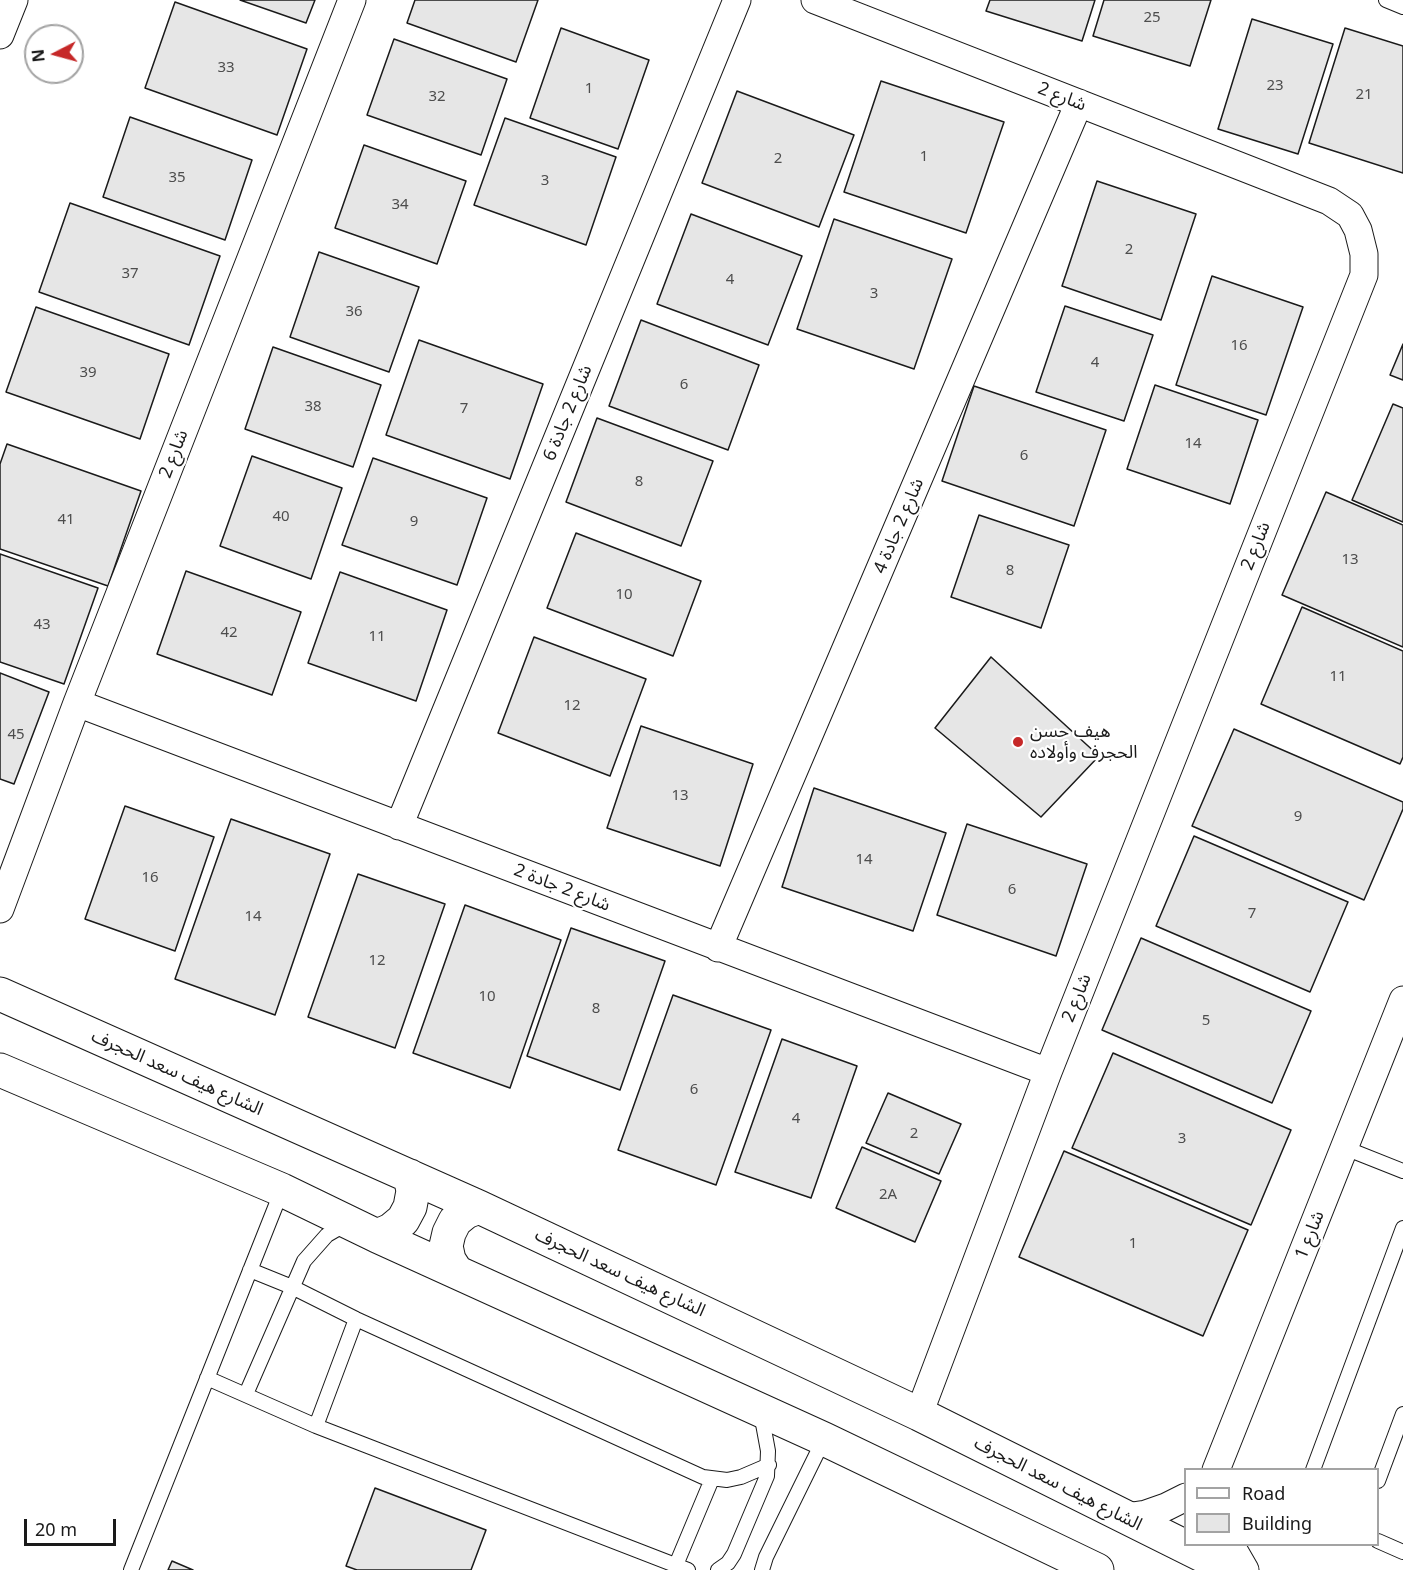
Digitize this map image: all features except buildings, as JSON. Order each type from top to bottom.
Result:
[{"type":"street","points":[[0,35],[14,0]]},
{"type":"street","name":"شارع 2","points":[[0,909],[77,703],[352,0]]},
{"type":"street","name":"شارع 2 جادة 6","points":[[399,826],[737,0]]},
{"type":"street","name":"شارع 2","points":[[815,0],[1329,201],[1350,215],[1358,230],[1364,255],[1364,275],[1048,1072],[919,1414]]},
{"type":"street","name":"شارع 2 جادة 4","points":[[718,948],[1079,103]]},
{"type":"street","name":"شارع 2 جادة 2","points":[[77,703],[1048,1072]]},
{"type":"street","name":"الشارع هيف سعد الحجرف","points":[[0,994],[479,1207],[919,1414],[1232,1570]]},
{"type":"street","name":"شارع 1","points":[[1217,1468],[1403,1000]]},
{"type":"street","points":[[0,1070],[282,1190],[362,1229],[824,1439],[1097,1570]]},
{"type":"street","points":[[362,1229],[391,1230],[403,1220],[410,1207],[413,1191],[410,1176]]},
{"type":"street","points":[[456,1271],[449,1260],[446,1246],[449,1233],[455,1221],[466,1212],[479,1207]]},
{"type":"street","points":[[1126,1517],[1146,1514],[1184,1498]]},
{"type":"street","points":[[1231,1546],[1245,1570]]},
{"type":"lane","points":[[1386,0],[1403,7]]},
{"type":"lane","points":[[1345,1148],[1403,1171]]},
{"type":"lane","points":[[131,1570],[282,1190]]},
{"type":"lane","points":[[1314,1468],[1403,1228]]},
{"type":"lane","points":[[246,1394],[304,1261],[327,1235],[362,1229]]},
{"type":"lane","points":[[250,1270],[292,1287],[356,1319],[703,1477],[727,1480],[741,1477],[769,1465]]},
{"type":"lane","points":[[316,1426],[356,1319]]},
{"type":"lane","points":[[207,1378],[316,1426],[682,1568],[712,1479]]},
{"type":"lane","points":[[718,1570],[728,1563],[734,1554],[764,1486],[769,1465],[760,1410]]},
{"type":"lane","points":[[1379,1476],[1403,1414]]},
{"type":"lane","points":[[762,1570],[766,1557],[824,1439]]},
{"type":"lane","points":[[1379,1542],[1403,1552]]},
{"type":"place","name":"هيف حسن الحجرف وأولاده","points":[[1018,742]]}]
